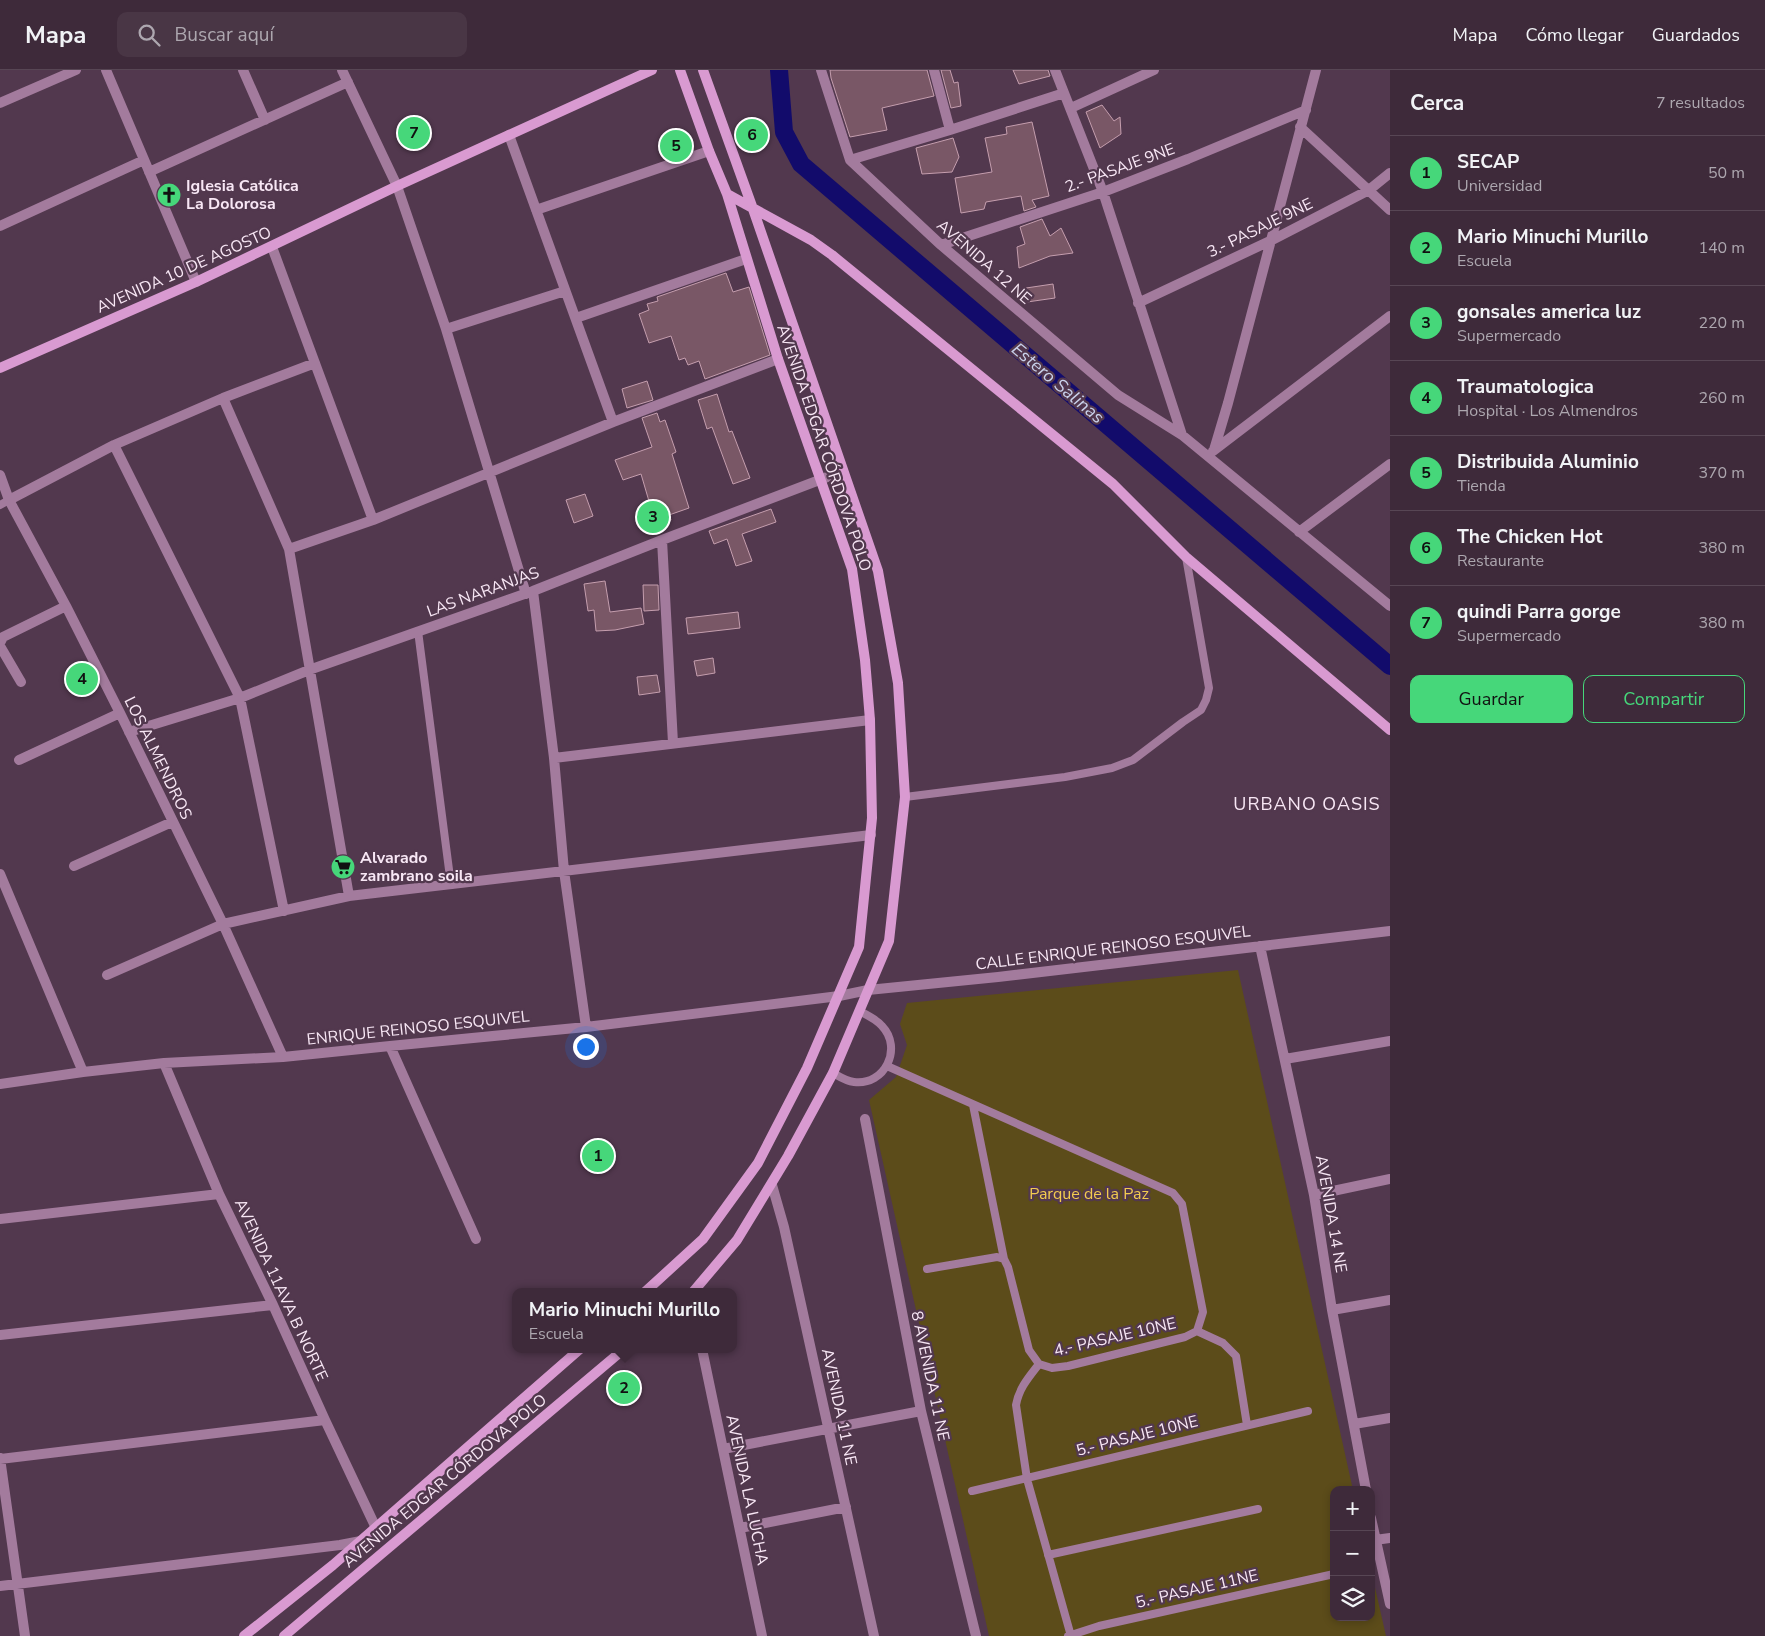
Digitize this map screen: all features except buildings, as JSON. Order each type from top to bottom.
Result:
[{"type":"main road","name":"AVENIDA 10 DE AGOSTO","points":[[0,368],[196,282],[397,186],[652,70]]},
{"type":"main road","name":"AVENIDA EDGAR CÓRDOVA POLO","points":[[649,1288],[704,1239],[758,1163],[807,1068],[859,947],[872,818],[870,720],[865,660],[852,569],[822,479],[778,359],[727,194],[709,151],[680,70]]},
{"type":"main road","name":"AVENIDA EDGAR CÓRDOVA POLO","points":[[696,1288],[737,1240],[772,1185],[833,1073],[889,942],[905,797],[898,683],[878,571],[754,209],[703,70]]},
{"type":"main road","points":[[727,194],[811,240],[832,254],[1113,484],[1186,557],[1390,730]]},
{"type":"main road","name":"AVENIDA EDGAR CÓRDOVA POLO","points":[[244,1636],[333,1565],[575,1353]]},
{"type":"main road","name":"AVENIDA EDGAR CÓRDOVA POLO","points":[[284,1636],[619,1353]]},
{"type":"street","points":[[0,103],[76,70]]},
{"type":"street","points":[[106,70],[196,282]]},
{"type":"street","points":[[243,70],[265,120]]},
{"type":"street","points":[[342,70],[397,186],[446,329],[489,472],[530,592],[554,758],[564,871],[586,1026]]},
{"type":"street","name":"AVENIDA 12 NE","points":[[821,70],[850,160],[941,245],[1118,395],[1210,453],[1299,532]]},
{"type":"street","points":[[934,70],[950,130]]},
{"type":"street","points":[[1055,70],[1103,192],[1182,435]]},
{"type":"street","points":[[1071,108],[1154,70]]},
{"type":"street","points":[[1210,453],[1228,403],[1316,70]]},
{"type":"street","points":[[149,172],[348,82]]},
{"type":"street","points":[[850,160],[1064,93]]},
{"type":"street","name":"2.- PASAJE 9NE","points":[[941,245],[1103,192],[1306,110]]},
{"type":"street","points":[[1300,127],[1390,210]]},
{"type":"street","points":[[509,135],[613,422]]},
{"type":"street","points":[[536,210],[709,151]]},
{"type":"street","points":[[0,226],[144,160]]},
{"type":"street","name":"3.- PASAJE 9NE","points":[[1138,304],[1272,240],[1369,190],[1390,173]]},
{"type":"street","points":[[272,247],[372,520]]},
{"type":"street","points":[[576,318],[746,259]]},
{"type":"street","points":[[446,329],[565,291]]},
{"type":"street","points":[[1210,453],[1390,316]]},
{"type":"street","points":[[288,549],[372,520],[613,422],[778,359]]},
{"type":"street","points":[[5,503],[114,445],[223,398],[315,363]]},
{"type":"street","points":[[223,398],[288,549],[350,896]]},
{"type":"street","points":[[114,445],[240,698],[284,911]]},
{"type":"street","points":[[1390,464],[1299,532],[1390,606]]},
{"type":"street","name":"LAS NARANJAS","points":[[129,732],[240,698],[310,670],[530,592],[843,472]]},
{"type":"street","name":"LOS ALMENDROS","points":[[0,475],[5,503],[66,606],[120,713],[222,924],[283,1057]]},
{"type":"street","points":[[662,540],[672,743]]},
{"type":"street","points":[[21,682],[0,645],[3,637],[66,606]]},
{"type":"street","points":[[19,760],[120,713]]},
{"type":"street","points":[[554,758],[870,720]]},
{"type":"street","points":[[74,866],[172,822]]},
{"type":"street","points":[[107,975],[222,924],[350,896],[871,835]]},
{"type":"street","points":[[0,874],[83,1072]]},
{"type":"street","name":"CALLE ENRIQUE REINOSO ESQUIVEL","points":[[839,996],[868,990],[998,977],[1390,931]]},
{"type":"street","name":"AVENIDA 14 NE","points":[[1260,946],[1314,1195],[1332,1310],[1365,1486]]},
{"type":"street","name":"ENRIQUE REINOSO ESQUIVEL","points":[[0,1084],[164,1063],[283,1057],[586,1026],[839,996]]},
{"type":"street","points":[[1285,1060],[1390,1041]]},
{"type":"street","points":[[390,1046],[476,1239]]},
{"type":"street","name":"AVENIDA 11AVA B NORTE","points":[[164,1063],[219,1194],[273,1305],[324,1420],[376,1528]]},
{"type":"street","name":"8 AVENIDA 11 NE","points":[[865,1119],[921,1411],[976,1636]]},
{"type":"street","points":[[1314,1195],[1390,1179]]},
{"type":"street","name":"AVENIDA 11 NE","points":[[772,1185],[784,1227],[874,1636]]},
{"type":"street","points":[[0,1218],[219,1194]]},
{"type":"street","points":[[1332,1310],[1390,1300]]},
{"type":"street","points":[[0,1335],[273,1305]]},
{"type":"street","name":"AVENIDA LA LUCHA","points":[[703,1353],[762,1636]]},
{"type":"street","points":[[723,1449],[921,1411]]},
{"type":"street","points":[[1354,1424],[1390,1418]]},
{"type":"street","points":[[25,1636],[0,1459],[324,1420]]},
{"type":"street","points":[[740,1528],[846,1507]]},
{"type":"street","points":[[1374,1531],[1390,1604]]},
{"type":"street","points":[[1376,1540],[1390,1538]]},
{"type":"street","points":[[0,1586],[361,1541]]},
{"type":"lane","points":[[905,797],[1065,777],[1112,768],[1134,760],[1201,710],[1209,688],[1186,557]]},
{"type":"lane","points":[[418,632],[451,885]]},
{"type":"lane","points":[[833,1073],[846,1080],[865,1082],[881,1074],[887,1066],[891,1056],[892,1045],[889,1035],[882,1026],[859,1011]]},
{"type":"lane","points":[[887,1066],[1173,1193],[1182,1204],[1203,1312],[1197,1331],[1224,1343],[1236,1356],[1247,1425]]},
{"type":"lane","points":[[973,1105],[1004,1259],[1008,1267],[1029,1350],[1040,1364],[1022,1386],[1016,1405],[1026,1479],[1070,1636]]},
{"type":"lane","points":[[927,1269],[997,1257],[1004,1259]]},
{"type":"lane","name":"4.- PASAJE 10NE","points":[[1040,1364],[1052,1368],[1068,1366],[1185,1337],[1197,1331]]},
{"type":"lane","name":"5.- PASAJE 10NE","points":[[972,1491],[1308,1411]]},
{"type":"lane","points":[[1048,1555],[1258,1509]]},
{"type":"lane","name":"5.- PASAJE 11NE","points":[[1070,1636],[1099,1626],[1330,1575]]},
{"type":"green space","name":"Parque de la Paz","points":[[1238,970],[1352,1486],[1330,1486],[1330,1621],[1375,1621],[1375,1588],[1386,1636],[989,1636],[869,1100],[896,1077],[907,1045],[900,1024],[907,1003]]},
{"type":"waterway","name":"Estero Salinas","points":[[779,70],[784,132],[801,164],[1390,666]]},
{"type":"place","name":"quindi Parra gorge","points":[[414,133]]},
{"type":"place","name":"The Chicken Hot","points":[[752,135]]},
{"type":"place","name":"Distribuida Aluminio","points":[[676,146]]},
{"type":"place","name":"Iglesia Católica La Dolorosa","points":[[169,195]]},
{"type":"place","name":"gonsales america luz","points":[[653,517]]},
{"type":"place","name":"Traumatologica","points":[[82,679]]},
{"type":"place","name":"Alvarado zambrano soila","points":[[343,867]]},
{"type":"place","name":"SECAP","points":[[598,1156]]},
{"type":"place","name":"Mario Minuchi Murillo","points":[[624,1388]]},
{"type":"district","name":"URBANO OASIS","points":[[1307,804]]}]
